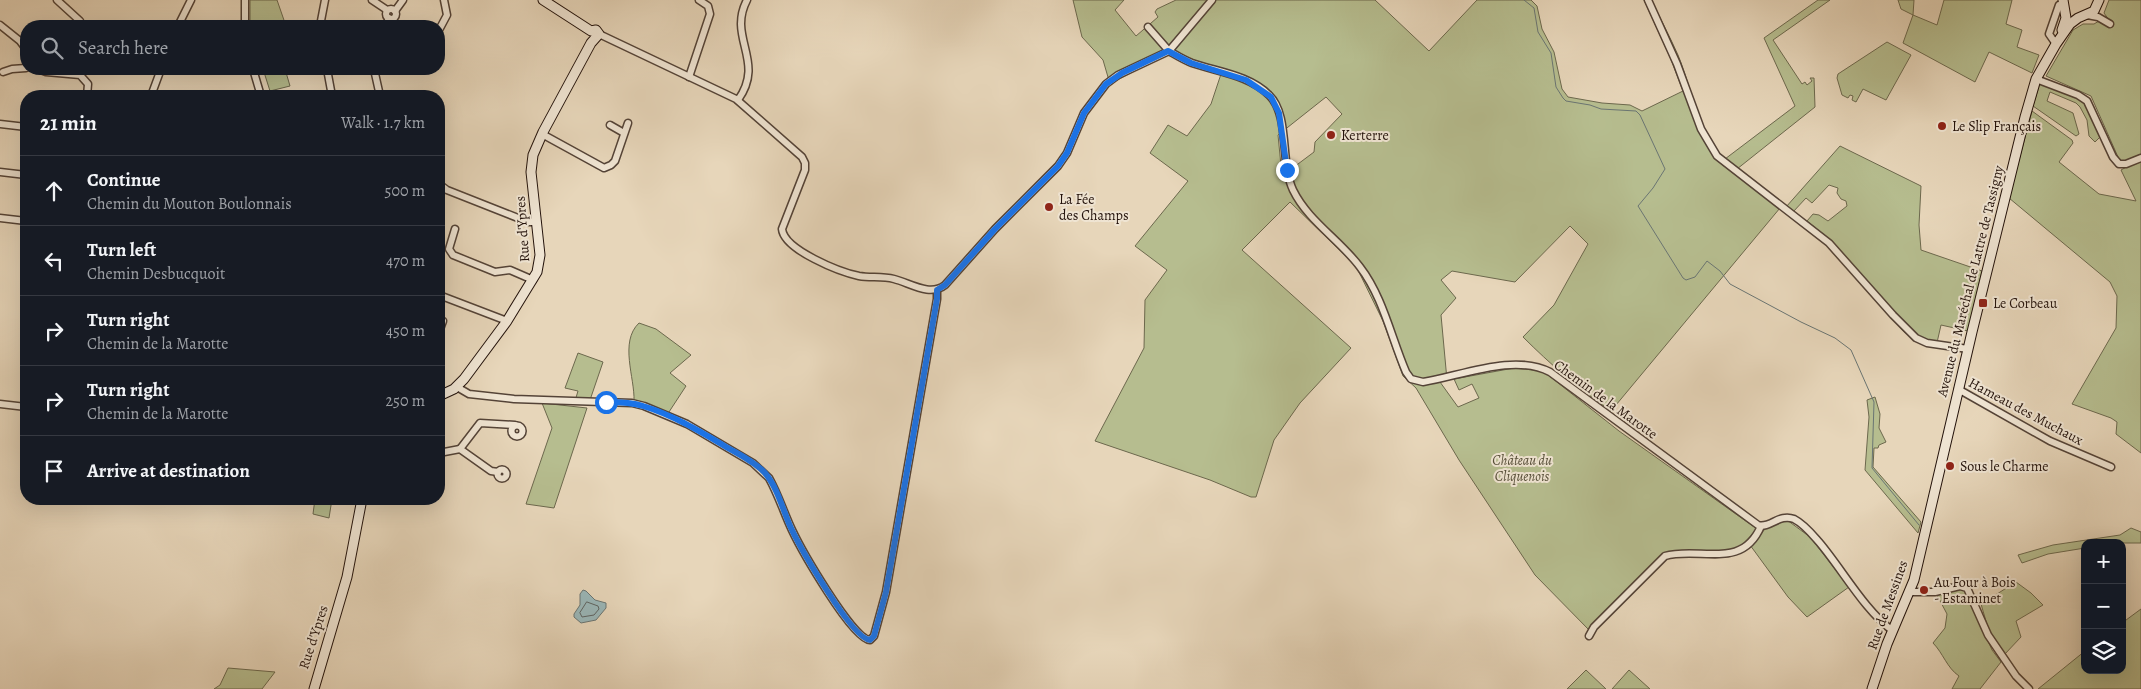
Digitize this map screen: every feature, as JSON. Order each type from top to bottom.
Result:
[{"type":"main road","points":[[543,0],[595,34]]},
{"type":"main road","name":"Avenue du Maréchal de Lattre de Tassigny","points":[[1925,529],[1968,348],[2036,79],[2070,24],[2094,11],[2099,3]]},
{"type":"main road","name":"Avenue du Maréchal de Lattre de Tassigny","points":[[2062,4],[2073,14],[2084,15]]},
{"type":"main road","name":"Avenue du Maréchal de Lattre de Tassigny","points":[[2056,44],[2066,20],[2062,4]]},
{"type":"main road","name":"Rue d'Ypres","points":[[445,393],[456,387],[507,321],[533,280],[540,258],[531,168],[533,155],[542,134],[595,34]]},
{"type":"main road","name":"Rue d'Ypres","points":[[313,689],[317,659],[342,594],[361,505]]},
{"type":"main road","name":"Rue de Messines","points":[[1872,689],[1893,630],[1910,592],[1925,529]]},
{"type":"street","points":[[57,0],[78,20]]},
{"type":"street","points":[[181,20],[191,0]]},
{"type":"street","points":[[245,20],[246,0]]},
{"type":"street","points":[[321,20],[325,0]]},
{"type":"street","points":[[372,0],[387,10],[392,8],[395,11]]},
{"type":"street","points":[[387,10],[386,15],[389,18],[394,18],[395,11],[403,0]]},
{"type":"street","points":[[444,0],[447,13],[444,20]]},
{"type":"street","points":[[689,77],[710,14],[708,6],[699,0]]},
{"type":"street","points":[[738,100],[746,88],[748,77],[747,55],[740,24],[740,17],[747,0]]},
{"type":"street","points":[[595,34],[738,100],[805,161],[802,176],[782,229],[787,240],[826,264],[853,274],[888,278],[927,290],[937,290],[945,285],[995,229],[1058,166],[1067,153],[1084,113],[1106,84],[1122,73],[1168,51],[1212,0]]},
{"type":"street","points":[[1648,0],[1677,64],[1701,129],[1714,152],[1726,164],[1835,248],[1909,332],[1922,341],[1968,348]]},
{"type":"street","points":[[2084,15],[2101,18],[2110,24],[2101,13],[2099,3]]},
{"type":"street","points":[[0,25],[20,41]]},
{"type":"street","points":[[1148,27],[1168,51]]},
{"type":"street","name":"Chemin de la Marotte","points":[[1168,51],[1191,63],[1246,80],[1266,92],[1274,100],[1280,118],[1288,174],[1293,189],[1312,216],[1357,263],[1367,277],[1380,303],[1404,368],[1411,379],[1422,382],[1513,365],[1528,365],[1546,370],[1761,526]]},
{"type":"street","points":[[3,72],[20,68]]},
{"type":"street","points":[[80,75],[88,84],[88,90]]},
{"type":"street","points":[[153,90],[159,75]]},
{"type":"street","points":[[255,75],[259,90]]},
{"type":"street","points":[[328,75],[331,90]]},
{"type":"street","points":[[375,75],[379,90]]},
{"type":"street","points":[[2036,79],[2078,95],[2087,101],[2117,162],[2124,164],[2141,158]]},
{"type":"street","points":[[542,134],[604,168],[615,161],[628,123]]},
{"type":"street","points":[[0,124],[20,127]]},
{"type":"street","points":[[610,125],[624,133]]},
{"type":"street","points":[[0,172],[20,174]]},
{"type":"street","points":[[445,188],[528,222],[537,222]]},
{"type":"street","points":[[0,218],[20,220]]},
{"type":"street","points":[[456,229],[449,249],[454,255],[495,272],[510,270],[533,280]]},
{"type":"street","points":[[456,387],[469,394],[514,399],[612,402],[644,406],[684,423],[748,460],[768,478],[793,532],[823,584],[858,634],[868,641],[874,636],[886,592],[937,290]]},
{"type":"street","points":[[445,296],[507,321]]},
{"type":"street","name":"Hameau des Muchaux","points":[[1958,389],[2056,444],[2111,467]]},
{"type":"street","points":[[0,404],[20,406]]},
{"type":"street","points":[[445,452],[460,449],[480,423],[515,425]]},
{"type":"street","points":[[460,449],[491,471],[498,472]]},
{"type":"street","points":[[1589,636],[1594,627],[1665,556],[1733,553],[1750,542],[1761,526],[1784,517],[1791,518],[1800,523],[1822,546],[1877,617],[1893,630]]},
{"type":"street","points":[[1910,592],[1934,592],[1960,586],[1967,588],[1988,635],[2016,676],[2029,689]]},
{"type":"green space","points":[[250,0],[277,0],[284,20],[250,20]]},
{"type":"green space","name":"Château du Cliquenois","points":[[1073,0],[1124,0],[1115,10],[1136,36],[1158,17],[1155,12],[1157,9],[1176,0],[1375,0],[1429,51],[1477,0],[1531,0],[1537,6],[1542,29],[1554,52],[1562,89],[1568,97],[1602,103],[1630,105],[1642,111],[1683,91],[1644,0],[1651,0],[1678,55],[1708,137],[1725,159],[1720,163],[1780,208],[1611,411],[1565,376],[1523,337],[1554,305],[1588,244],[1570,226],[1515,282],[1452,271],[1441,280],[1456,298],[1441,315],[1447,380],[1440,382],[1458,407],[1479,398],[1472,384],[1459,390],[1454,379],[1514,368],[1543,371],[1619,431],[1757,529],[1741,546],[1729,552],[1666,553],[1589,630],[1535,575],[1459,460],[1416,388],[1403,376],[1383,321],[1356,266],[1290,202],[1242,250],[1351,348],[1300,403],[1274,440],[1256,497],[1251,497],[1210,480],[1095,441],[1144,348],[1145,300],[1167,270],[1135,246],[1188,181],[1150,153],[1168,125],[1187,136],[1211,104],[1221,74],[1168,53],[1110,84],[1103,60],[1082,37]],"holes":[[[1326,97],[1342,114],[1315,142],[1314,152],[1282,176],[1278,135]]]},
{"type":"green space","points":[[1818,0],[1830,0],[1773,40],[1802,84],[1805,82],[1807,85],[1812,81],[1810,78],[1814,78],[1815,107],[1737,169],[1725,159],[1795,106],[1764,38]]},
{"type":"green space","points":[[1898,0],[1914,0],[1913,15],[1901,9]]},
{"type":"green space","points":[[1944,0],[2012,0],[2006,24],[2022,30],[2017,47],[2039,55],[2032,73],[1989,52],[1975,82],[1903,43],[1913,15],[1937,25]]},
{"type":"green space","points":[[2109,0],[2141,0],[2141,154],[2123,162],[2118,157],[2091,96],[2046,76],[2073,30],[2083,24],[2094,24],[2099,21],[2111,23],[2104,13]]},
{"type":"green space","points":[[1887,42],[1911,55],[1886,100],[1863,89],[1856,102],[1852,100],[1853,96],[1850,95],[1848,98],[1842,95],[1837,78],[1838,74]]},
{"type":"green space","points":[[265,75],[287,75],[290,86],[270,90]]},
{"type":"green space","points":[[2040,83],[2087,103],[2101,136],[2095,142],[2089,136],[2087,120],[2076,103],[2050,92],[2047,101],[2073,113],[2079,134],[2076,136],[2033,106]]},
{"type":"green space","points":[[2032,111],[2072,140],[2073,143],[2059,162],[2099,194],[2136,201],[2121,170],[2141,159],[2141,453],[2116,434],[2117,422],[2072,404],[2116,328],[2117,296],[2110,282],[2009,198]]},
{"type":"green space","points":[[1840,146],[1921,186],[1919,225],[1921,250],[1982,271],[1968,331],[1941,325],[1936,347],[1923,345],[1904,332],[1829,245],[1833,242],[1807,221],[1813,214],[1819,215],[1828,221],[1847,206],[1846,201],[1841,199],[1837,193],[1838,188],[1829,185],[1812,203],[1806,198],[1793,212],[1786,207]]},
{"type":"green space","points":[[639,323],[656,329],[691,355],[670,373],[686,386],[667,415],[634,401],[629,350],[633,331]]},
{"type":"green space","points":[[578,353],[603,362],[590,400],[575,401],[578,391],[565,388]]},
{"type":"green space","points":[[1875,397],[1880,414],[1879,428],[1886,442],[1879,445],[1878,448],[1874,448],[1873,467],[1921,522],[1918,533],[1865,470],[1869,417],[1867,400]]},
{"type":"green space","points":[[542,403],[587,408],[554,508],[526,504],[552,428]]},
{"type":"green space","points":[[314,505],[331,505],[329,518],[313,514]]},
{"type":"green space","points":[[1787,520],[1810,537],[1849,587],[1807,617],[1788,597],[1750,545],[1769,525]]},
{"type":"green space","points":[[2131,528],[2141,532],[2141,543],[2126,543],[2126,539],[2093,539],[2120,535]]},
{"type":"green space","points":[[2081,541],[2081,549],[2048,554],[2022,563],[2018,555],[2053,545]]},
{"type":"green space","points":[[2016,582],[2043,605],[2016,621],[2021,637],[2004,655],[1988,628],[1981,604]]},
{"type":"green space","points":[[1961,588],[1966,591],[1992,650],[2001,662],[1980,689],[1952,689],[1959,676],[1951,669],[1933,643],[1945,628],[1947,614],[1937,595]]},
{"type":"green space","points":[[2141,609],[2141,689],[2038,689],[2081,654],[2081,674],[2126,674],[2126,620]]},
{"type":"green space","points":[[228,668],[275,672],[262,689],[214,689],[220,685]]},
{"type":"green space","points":[[1586,670],[1606,689],[1567,689]]},
{"type":"green space","points":[[1629,670],[1650,689],[1612,689]]},
{"type":"water","points":[[583,590],[595,600],[606,603],[606,608],[596,620],[581,623],[574,617],[574,614],[580,605],[580,594]]},
{"type":"waterway","points":[[1524,0],[1534,8],[1538,32],[1551,53],[1556,87],[1566,101],[1601,109],[1636,111],[1640,115],[1665,169],[1653,188],[1638,206],[1683,278],[1686,280],[1695,277],[1707,261],[1720,271],[1730,284],[1835,338],[1851,350],[1874,402],[1872,468],[1919,525]]},
{"type":"place","name":"Le Slip Français","points":[[1942,126]]},
{"type":"place","name":"Kerterre","points":[[1331,135]]},
{"type":"place","name":"La Fée des Champs","points":[[1049,207]]},
{"type":"place","name":"Le Corbeau","points":[[1983,303]]},
{"type":"place","name":"Sous le Charme","points":[[1950,466]]},
{"type":"place","name":"Au Four à Bois - Estaminet","points":[[1924,590]]},
{"type":"route","points":[[606,402],[644,406],[687,424],[762,470],[770,481],[790,527],[826,589],[858,634],[868,641],[874,636],[886,592],[938,296],[937,290],[945,285],[995,229],[1058,166],[1067,153],[1084,113],[1103,87],[1127,70],[1168,51],[1191,63],[1246,80],[1266,92],[1277,106],[1287,170]]}]
